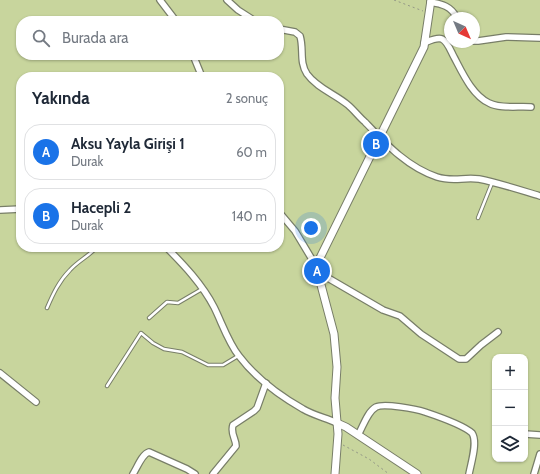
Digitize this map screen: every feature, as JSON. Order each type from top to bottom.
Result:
[{"type":"street","points":[[160,0],[172,16]]},
{"type":"street","points":[[228,0],[238,10],[247,16]]},
{"type":"street","points":[[316,266],[424,47],[431,1],[445,5],[452,12]]},
{"type":"street","points":[[284,30],[295,32],[301,39],[302,63],[308,75],[326,91],[349,106],[407,162],[434,176],[452,180],[474,179],[540,196]]},
{"type":"street","points":[[480,41],[506,37],[540,38]]},
{"type":"street","points":[[424,43],[439,39],[446,42],[463,74],[474,90],[489,104],[497,106],[531,107]]},
{"type":"street","points":[[194,60],[200,72]]},
{"type":"street","points":[[0,210],[16,209]]},
{"type":"street","points":[[284,218],[295,231],[316,266],[334,334],[338,367],[335,398],[337,423],[335,474]]},
{"type":"street","points":[[171,252],[203,289],[239,356],[256,375],[303,410],[337,423],[358,435],[416,474]]},
{"type":"street","points":[[318,275],[328,278],[383,310],[400,316],[421,334],[459,360],[466,359],[481,344],[498,332]]},
{"type":"street","points":[[0,373],[36,402]]},
{"type":"street","points":[[213,474],[236,446],[232,432],[233,425],[257,408],[266,383]]},
{"type":"street","points":[[358,435],[370,413],[379,406],[423,411],[449,421],[472,433],[475,443],[469,474]]},
{"type":"street","points":[[528,434],[540,435]]},
{"type":"street","points":[[132,474],[144,455],[149,452],[195,474]]},
{"type":"street","points":[[534,474],[540,454]]},
{"type":"lane","points":[[478,218],[492,183]]},
{"type":"lane","points":[[47,308],[57,287],[66,274],[91,252]]},
{"type":"lane","points":[[150,318],[167,302],[178,303],[186,297],[203,289]]},
{"type":"lane","points":[[107,386],[140,333],[153,344],[164,349],[182,352],[208,365],[223,365],[239,356]]},
{"type":"path","points":[[394,0],[428,13]]},
{"type":"path","points":[[337,442],[369,459],[389,474]]},
{"type":"green space","points":[[0,0],[540,0],[540,474],[0,474]]},
{"type":"place","name":"Hacepli 2","points":[[376,144]]},
{"type":"place","name":"Aksu Yayla Girişi 1","points":[[317,271]]}]
